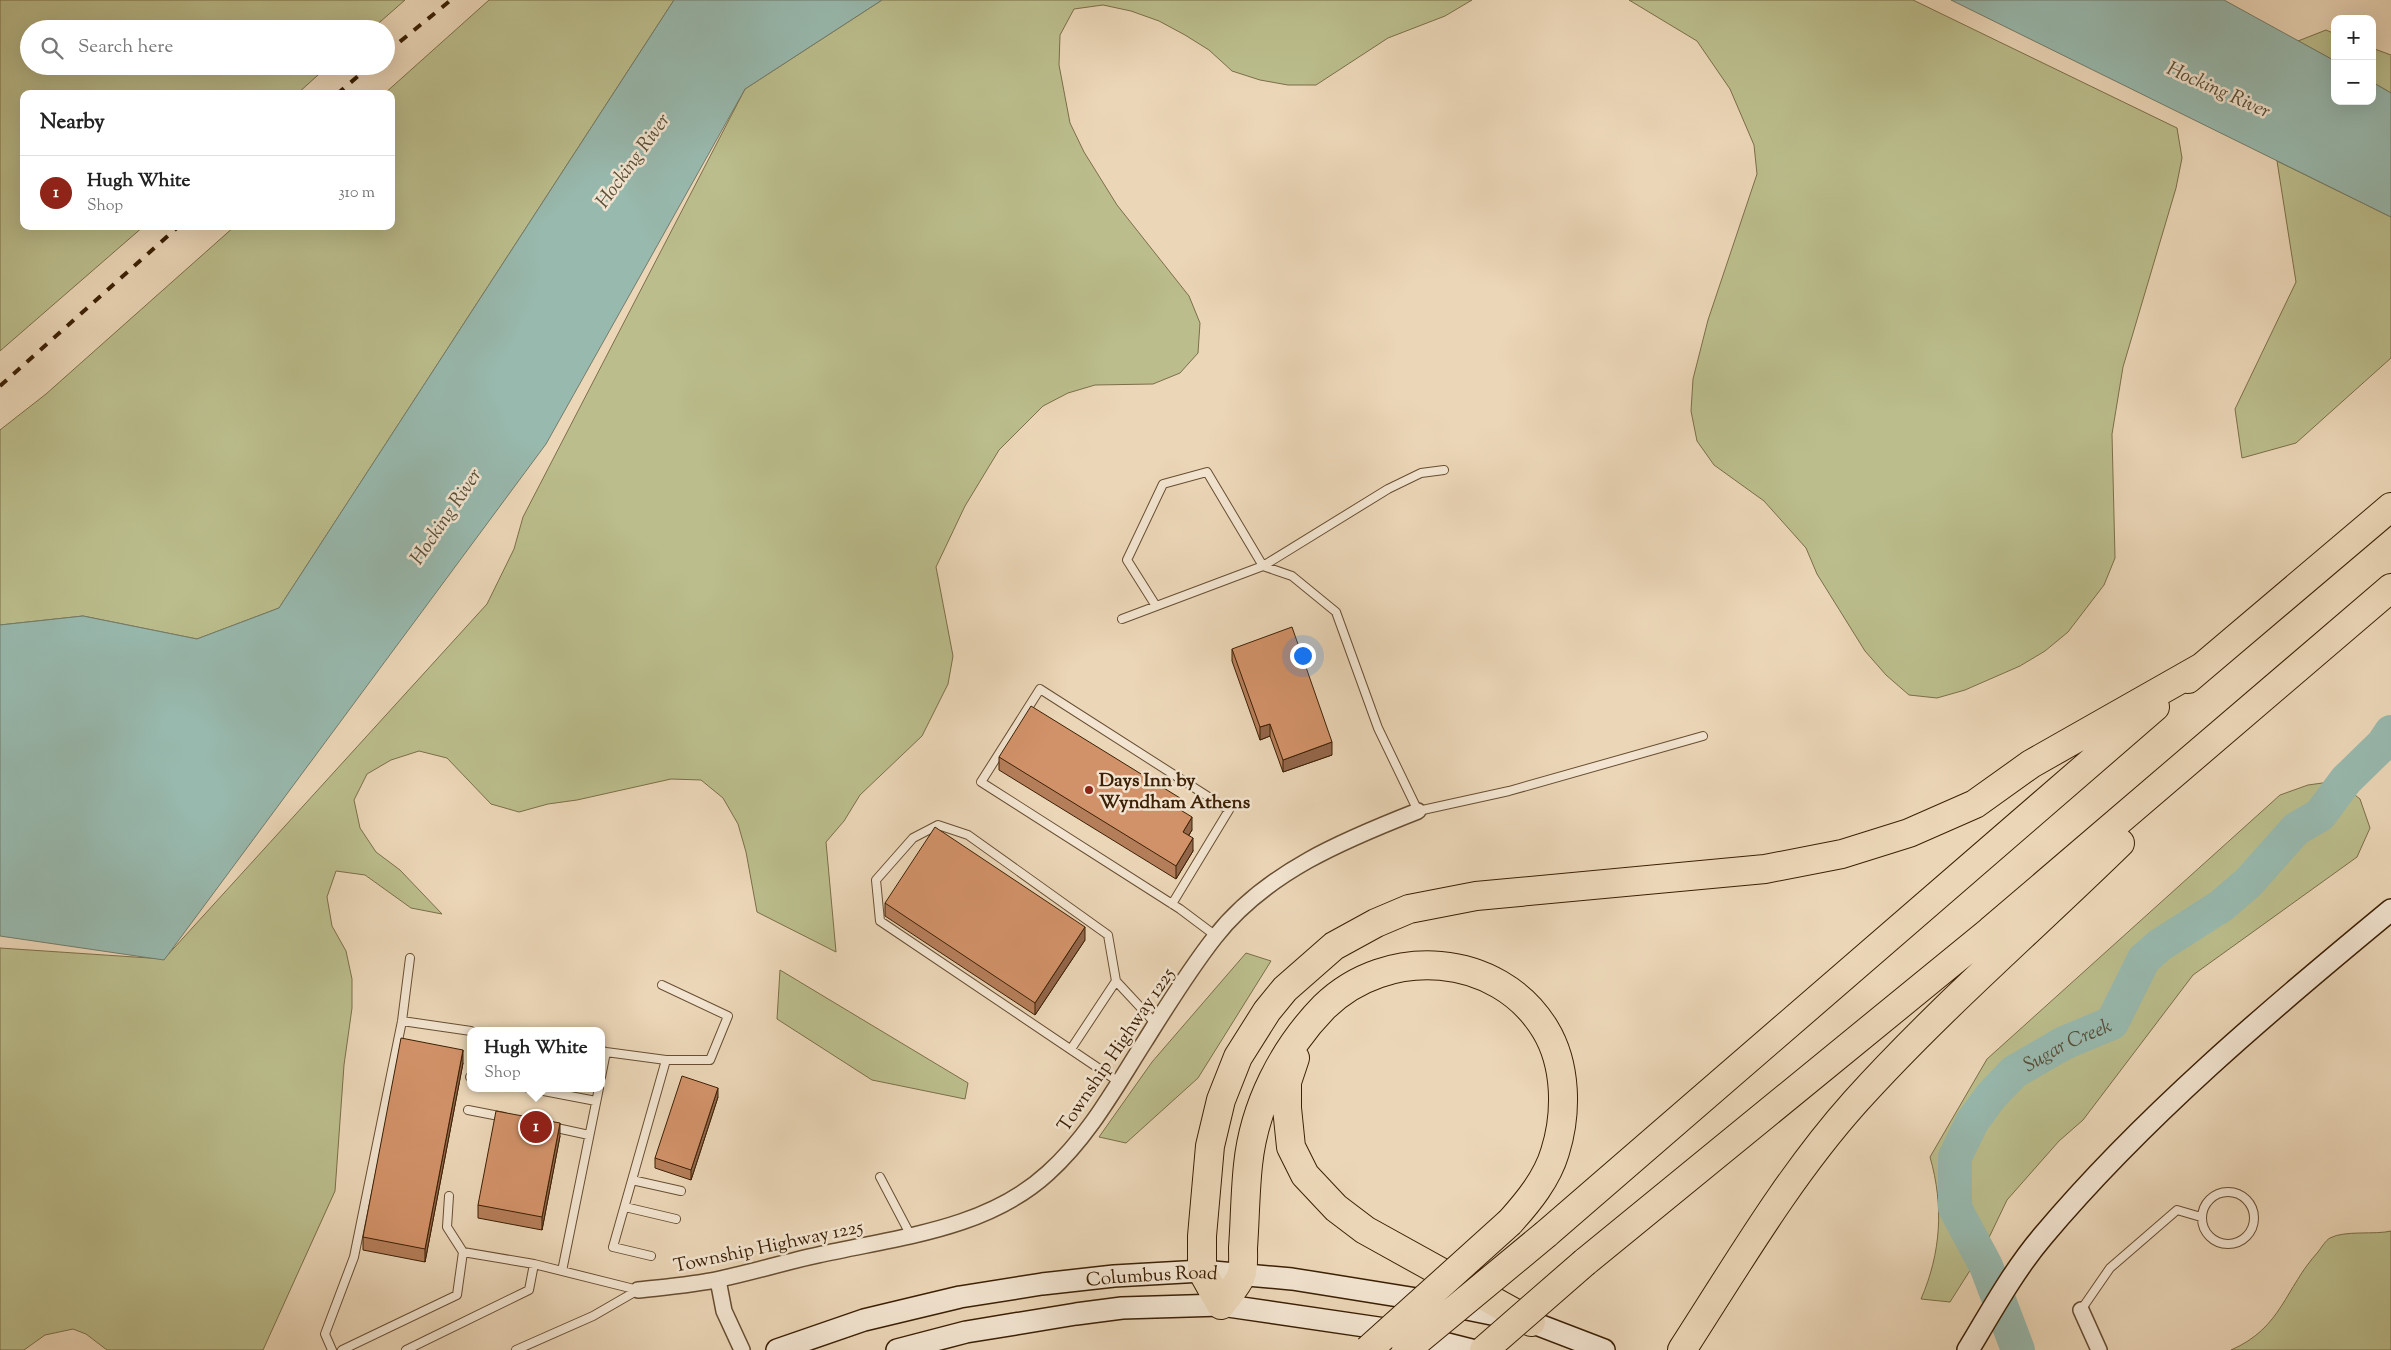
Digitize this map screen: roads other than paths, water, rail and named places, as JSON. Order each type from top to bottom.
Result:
[{"type":"highway","points":[[1406,1350],[1546,1234],[2391,506]]},
{"type":"highway","points":[[1484,1350],[1585,1262],[1919,991],[2182,769],[2391,588]]},
{"type":"highway","points":[[1368,1350],[1510,1222],[1545,1176],[1554,1154],[1562,1115],[1560,1072],[1546,1030],[1521,1000],[1496,982],[1479,974],[1444,966],[1413,965],[1394,968],[1355,984],[1324,1007],[1306,1028],[1271,1082],[1256,1125],[1248,1165],[1242,1276],[1221,1305],[1202,1271],[1202,1236],[1210,1146],[1219,1107],[1231,1072],[1250,1035],[1285,989],[1334,946],[1354,934],[1408,909],[1476,896],[1765,869],[1842,854],[1909,833],[1974,804],[2031,764],[2202,667]]},
{"type":"highway","points":[[1682,1350],[1787,1188],[1854,1103],[1933,1020],[2142,822],[2182,769]]},
{"type":"highway","points":[[1306,1028],[1288,1082],[1286,1108],[1291,1147],[1305,1175],[1336,1208],[1365,1230],[1531,1322]]},
{"type":"main road","points":[[1968,1350],[1996,1303],[2042,1237],[2163,1109],[2255,1026],[2391,910]]},
{"type":"main road","name":"Columbus Road","points":[[777,1350],[864,1320],[960,1297],[1087,1279],[1202,1271],[1292,1279],[1352,1288],[1531,1322],[1604,1350]]},
{"type":"main road","name":"Columbus Road","points":[[897,1350],[966,1332],[1076,1314],[1122,1308],[1221,1305],[1392,1330],[1471,1350]]},
{"type":"street","name":"Township Highway 1225","points":[[638,1290],[718,1280],[818,1255],[911,1236],[954,1224],[999,1207],[1047,1175],[1087,1134],[1156,1024],[1216,936],[1232,918],[1274,882],[1316,855],[1356,835],[1418,811]]},
{"type":"street","points":[[718,1280],[724,1311],[742,1350]]},
{"type":"street","points":[[2081,1310],[2099,1350]]},
{"type":"lane","points":[[1122,619],[1263,566],[1388,489],[1422,473],[1444,470]]},
{"type":"lane","points":[[1156,606],[1128,560],[1164,484],[1207,472],[1263,566],[1292,576],[1336,612],[1378,728],[1418,811],[1508,791],[1703,736]]},
{"type":"lane","points":[[1172,904],[1229,810],[1040,690],[981,782],[1172,904],[1216,936]]},
{"type":"lane","points":[[1120,1082],[880,921],[876,880],[913,838],[938,825],[968,834],[1108,935],[1116,980],[1156,1024]]},
{"type":"lane","points":[[332,1350],[325,1334],[354,1257],[402,1021],[410,958]]},
{"type":"lane","points":[[1071,1049],[1116,980]]},
{"type":"lane","points":[[605,1051],[666,1060],[710,1060],[728,1016],[662,985]]},
{"type":"lane","points":[[402,1021],[467,1030]]},
{"type":"lane","points":[[651,1256],[613,1247],[666,1060]]},
{"type":"lane","points":[[549,1092],[596,1101]]},
{"type":"lane","points":[[562,1271],[598,1092]]},
{"type":"lane","points":[[468,1110],[514,1120]]},
{"type":"lane","points":[[542,1125],[589,1135]]},
{"type":"lane","points":[[880,1177],[911,1236]]},
{"type":"lane","points":[[632,1180],[681,1191]]},
{"type":"lane","points":[[2231,1192],[2246,1199],[2254,1215],[2254,1223],[2251,1231],[2238,1242],[2221,1243],[2207,1234],[2201,1217],[2208,1202],[2215,1196],[2231,1192]]},
{"type":"lane","points":[[342,1350],[457,1295],[462,1252],[447,1226],[449,1196]]},
{"type":"lane","points":[[625,1207],[676,1219]]},
{"type":"lane","points":[[2081,1310],[2110,1268],[2177,1210],[2201,1217]]},
{"type":"lane","points":[[462,1252],[534,1264],[638,1290]]},
{"type":"lane","points":[[406,1350],[529,1290],[534,1264]]},
{"type":"lane","points":[[516,1350],[593,1316],[638,1290]]},
{"type":"water","name":"Hocking River","points":[[674,0],[882,0],[745,89],[546,444],[164,960],[0,936],[0,625],[83,616],[197,639],[279,608]]},
{"type":"water","name":"Hocking River","points":[[1951,0],[2224,0],[2331,59],[2331,105],[2376,105],[2376,84],[2391,93],[2391,217]]},
{"type":"waterway","name":"Sugar Creek","points":[[2018,1350],[1986,1266],[1955,1208],[1955,1157],[1972,1122],[1991,1096],[2014,1072],[2064,1043],[2112,1023],[2144,959],[2160,945],[2221,906],[2248,883],[2296,829],[2320,815],[2346,780],[2383,744],[2391,732]]},
{"type":"railway","points":[[395,46],[451,0]]},
{"type":"railway","points":[[342,90],[359,75]]},
{"type":"railway","points":[[0,386],[175,230]]},
{"type":"place","name":"Days Inn by Wyndham Athens","points":[[1089,790]]},
{"type":"place","name":"Hugh White","points":[[536,1127]]}]
